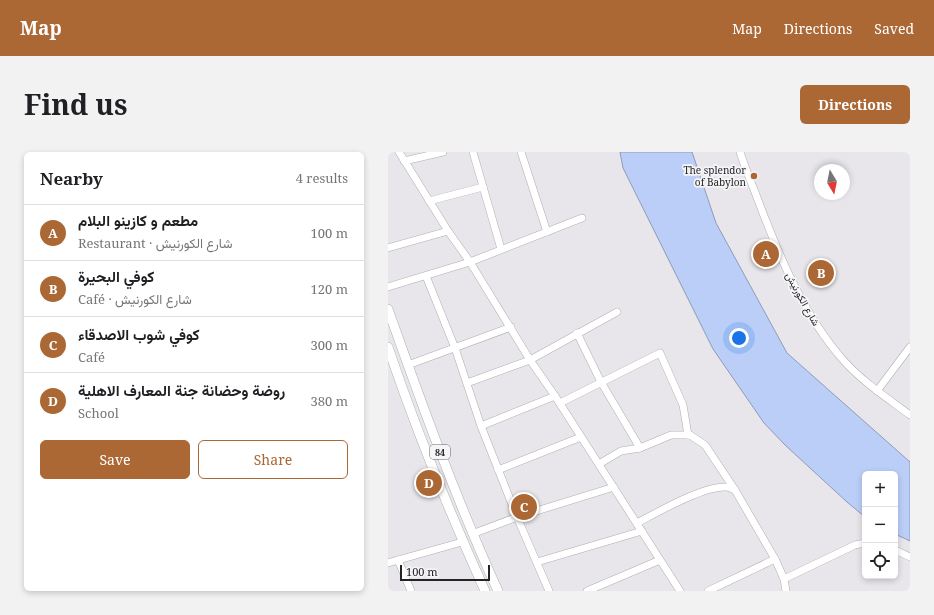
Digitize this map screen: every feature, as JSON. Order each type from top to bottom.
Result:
[{"type":"main road","name":"84","points":[[388,310],[427,418],[472,534],[498,591]]},
{"type":"main road","name":"84","points":[[388,348],[391,365],[414,417],[462,542],[484,591]]},
{"type":"main road","points":[[414,417],[424,408]]},
{"type":"main road","points":[[414,417],[420,416],[427,418]]},
{"type":"street","points":[[399,152],[448,231],[470,262],[511,327],[530,360],[560,403],[680,591]]},
{"type":"street","points":[[404,161],[443,152]]},
{"type":"street","points":[[473,152],[501,249]]},
{"type":"street","points":[[521,152],[547,232]]},
{"type":"street","name":"شارع الكورنيش","points":[[740,152],[770,231],[791,278],[808,309],[837,353],[852,369],[877,391],[910,414]]},
{"type":"street","points":[[429,201],[483,187]]},
{"type":"street","points":[[388,287],[470,262],[582,218]]},
{"type":"street","points":[[388,248],[448,231]]},
{"type":"street","points":[[426,276],[455,348],[480,426],[517,518],[549,591]]},
{"type":"street","points":[[467,383],[530,360],[617,312]]},
{"type":"street","points":[[408,366],[511,327]]},
{"type":"street","points":[[577,333],[601,382],[640,448]]},
{"type":"street","points":[[877,391],[910,347]]},
{"type":"street","points":[[560,403],[660,353],[683,405],[688,435]]},
{"type":"street","points":[[480,426],[555,396]]},
{"type":"street","points":[[599,464],[621,451],[640,448],[671,435],[690,435],[705,445],[736,490],[775,559],[784,579],[786,591]]},
{"type":"street","points":[[498,470],[581,437]]},
{"type":"street","points":[[472,534],[614,487]]},
{"type":"street","points":[[637,524],[665,508],[709,490],[727,487],[736,490]]},
{"type":"street","points":[[536,562],[642,531]]},
{"type":"street","points":[[388,563],[462,542]]},
{"type":"street","points":[[784,579],[855,545],[862,544]]},
{"type":"street","points":[[898,551],[910,557]]},
{"type":"street","points":[[708,591],[775,559]]},
{"type":"street","points":[[398,560],[411,591]]},
{"type":"street","points":[[587,591],[660,560]]},
{"type":"water","points":[[620,152],[692,152],[716,223],[787,353],[910,462],[910,541],[898,535],[898,471],[862,471],[862,514],[785,445],[764,423],[713,349],[623,168]]},
{"type":"place","name":"The splendor of Babylon","points":[[754,176]]},
{"type":"place","name":"مطعم و كازينو البلام","points":[[766,254]]},
{"type":"place","name":"كوفي البحيرة","points":[[821,273]]},
{"type":"place","name":"روضة وحضانة جنة المعارف الاهلية","points":[[429,483]]},
{"type":"place","name":"كوفي شوب الاصدقاء","points":[[524,507]]}]
